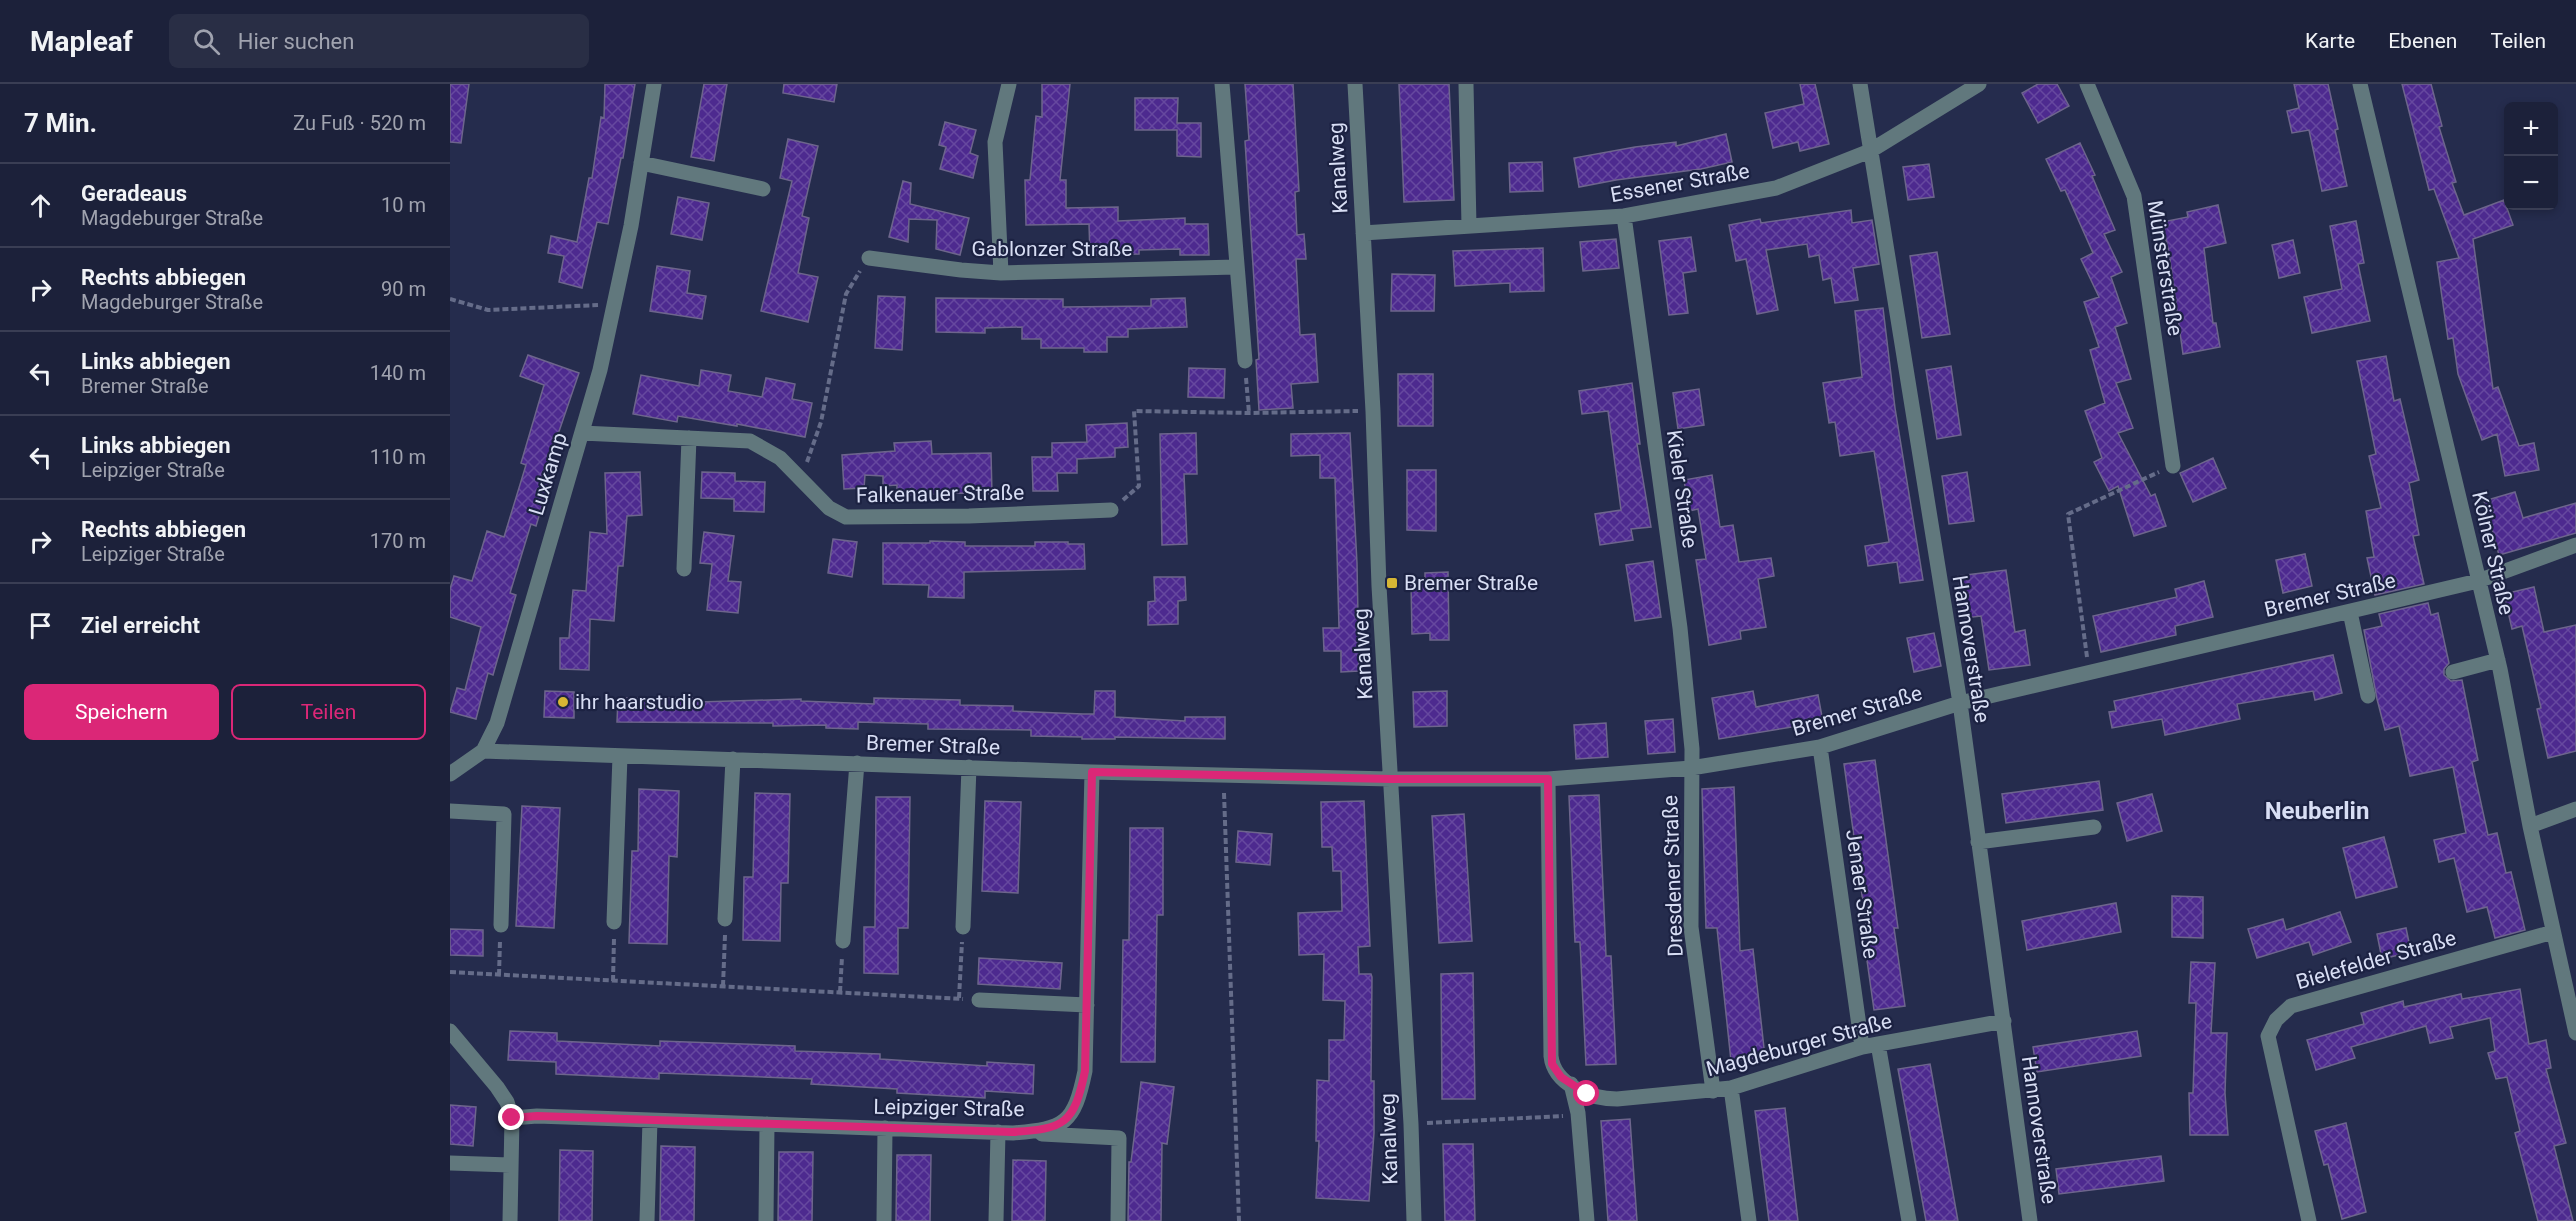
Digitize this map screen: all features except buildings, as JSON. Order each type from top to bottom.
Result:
[{"type":"street","name":"Luxkamp","points":[[450,774],[483,751],[497,723],[600,370],[615,305],[654,84]]},
{"type":"street","points":[[1001,273],[994,142],[1009,84]]},
{"type":"street","points":[[1222,84],[1245,361]]},
{"type":"street","name":"Kanalweg","points":[[1355,84],[1373,411],[1379,586],[1410,1124],[1413,1221]]},
{"type":"street","points":[[1466,84],[1469,226]]},
{"type":"street","name":"Hannoverstraße","points":[[1860,84],[1960,703],[2030,1221]]},
{"type":"street","name":"Essener Straße","points":[[1363,233],[1624,216],[1776,188],[1870,151],[1979,84]]},
{"type":"street","name":"Münsterstraße","points":[[2087,84],[2134,196],[2173,465]]},
{"type":"street","name":"Kölner Straße","points":[[2360,84],[2498,660],[2530,826],[2576,1033]]},
{"type":"street","points":[[641,164],[763,189]]},
{"type":"street","name":"Kieler Straße","points":[[1624,216],[1680,628],[1692,749],[1691,768]]},
{"type":"street","name":"Gablonzer Straße","points":[[869,258],[1001,273],[1236,267]]},
{"type":"street","name":"Falkenauer Straße","points":[[582,433],[750,441],[780,458],[829,508],[846,517],[969,516],[1111,510]]},
{"type":"street","points":[[684,569],[689,438]]},
{"type":"street","name":"Bremer Straße","points":[[483,751],[1092,772],[1391,779],[1548,779],[1691,768],[1820,747],[1960,703],[2478,581],[2576,545]]},
{"type":"street","points":[[2350,612],[2368,696]]},
{"type":"street","points":[[2453,672],[2498,660]]},
{"type":"street","name":"Jenaer Straße","points":[[1820,747],[1862,1047]]},
{"type":"street","points":[[614,922],[620,756]]},
{"type":"street","points":[[725,919],[733,759]]},
{"type":"street","points":[[843,941],[856,763]]},
{"type":"street","points":[[963,927],[969,767]]},
{"type":"street","name":"Dresdener Straße","points":[[1691,768],[1691,927],[1713,1091]]},
{"type":"street","name":"Leipziger Straße","points":[[512,1118],[537,1116],[1005,1132],[1046,1130],[1066,1121],[1079,1100],[1085,1071],[1092,772]]},
{"type":"street","name":"Magdeburger Straße","points":[[1548,779],[1551,1056],[1556,1071],[1587,1094],[1607,1099],[1731,1088],[1862,1047],[2004,1021]]},
{"type":"street","points":[[2530,826],[2576,809]]},
{"type":"street","points":[[450,811],[504,814],[501,925]]},
{"type":"street","points":[[1978,842],[2094,827]]},
{"type":"street","name":"Bielefelder Straße","points":[[2308,1221],[2268,1036],[2276,1020],[2291,1006],[2553,932]]},
{"type":"street","points":[[979,1000],[1087,1005]]},
{"type":"street","points":[[450,1031],[507,1102],[512,1118],[510,1221]]},
{"type":"street","points":[[1878,1044],[1909,1221]]},
{"type":"street","name":"Magdeburger Straße","points":[[1571,1084],[1578,1113],[1587,1221]]},
{"type":"street","points":[[1731,1088],[1749,1221]]},
{"type":"street","points":[[647,1221],[650,1120]]},
{"type":"street","points":[[766,1221],[767,1124]]},
{"type":"street","points":[[884,1221],[885,1128]]},
{"type":"street","points":[[996,1221],[1005,1132],[1119,1138],[1118,1221]]},
{"type":"street","points":[[450,1163],[511,1165]]},
{"type":"path","points":[[801,479],[821,422],[846,294],[869,258]]},
{"type":"path","points":[[450,299],[488,310],[615,305]]},
{"type":"path","points":[[1245,361],[1249,413]]},
{"type":"path","points":[[1111,510],[1139,486],[1134,411],[1249,413],[1373,411]]},
{"type":"path","points":[[2089,672],[2068,514],[2173,465]]},
{"type":"path","points":[[1223,776],[1239,1221]]},
{"type":"path","points":[[723,986],[725,919]]},
{"type":"path","points":[[613,981],[614,922]]},
{"type":"path","points":[[499,975],[501,925]]},
{"type":"path","points":[[959,999],[963,927]]},
{"type":"path","points":[[840,992],[843,941]]},
{"type":"path","points":[[450,972],[979,1000]]},
{"type":"path","points":[[1410,1124],[1578,1113]]},
{"type":"place","name":"Bremer Straße","points":[[1392,583]]},
{"type":"place","name":"ihr haarstudio","points":[[563,702]]},
{"type":"district","name":"Neuberlin","points":[[2317,811]]},
{"type":"route","points":[[512,1118],[537,1116],[1012,1132],[1046,1130],[1066,1121],[1079,1100],[1085,1071],[1092,772],[1391,779],[1548,779],[1551,1056],[1552,1064],[1561,1077],[1587,1094]]}]
